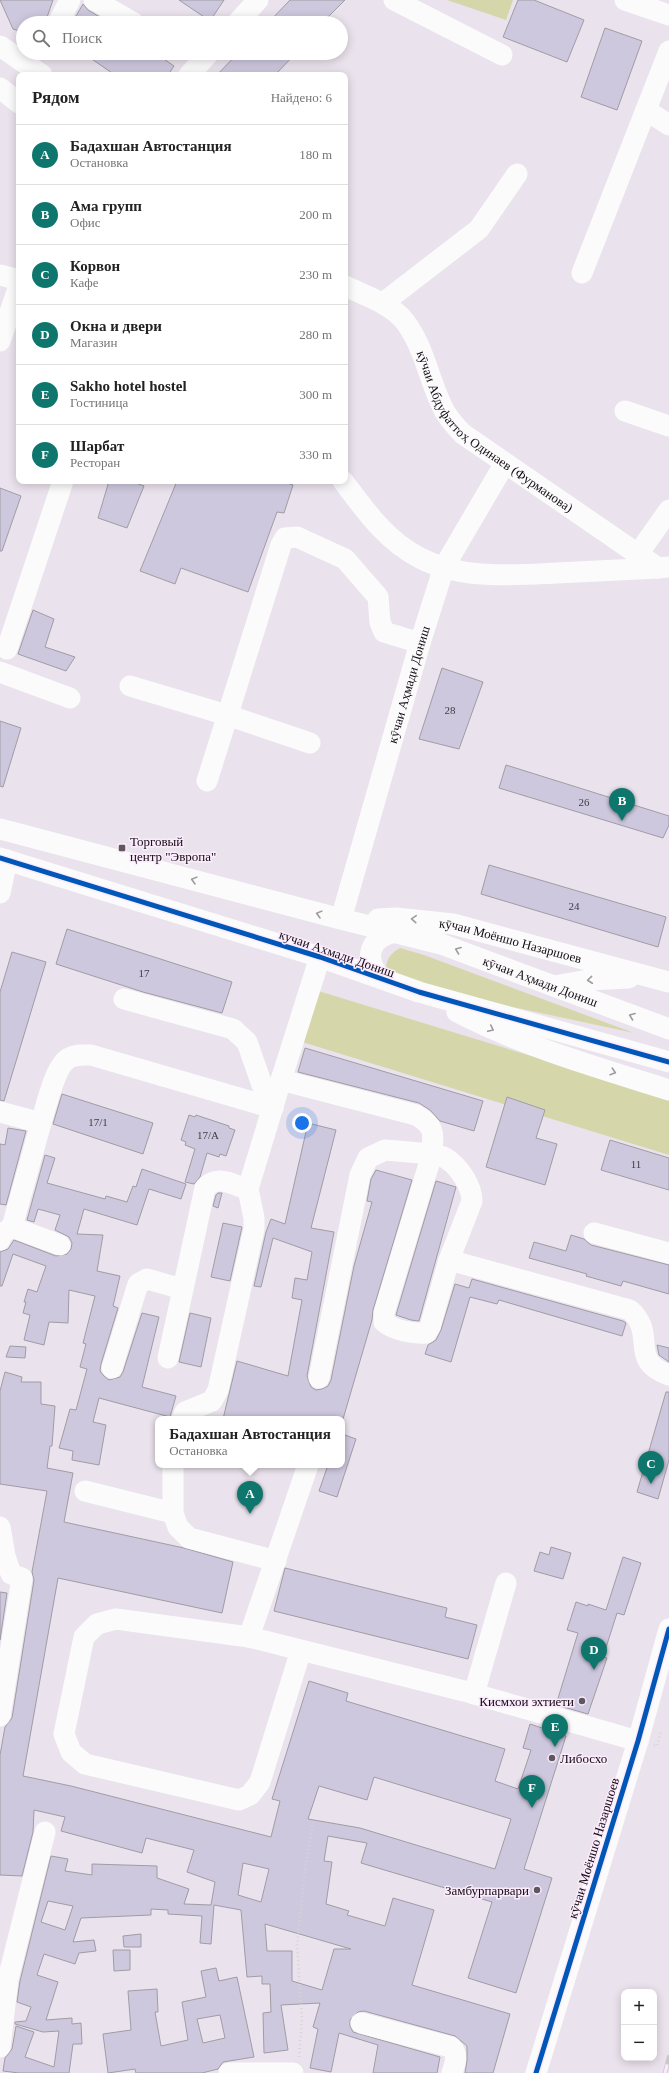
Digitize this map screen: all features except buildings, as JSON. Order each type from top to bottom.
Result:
[{"type":"street","points":[[62,16],[70,0]]},
{"type":"street","points":[[94,0],[122,16]]},
{"type":"street","points":[[243,16],[258,0]]},
{"type":"street","points":[[394,0],[502,55]]},
{"type":"street","points":[[625,0],[669,15]]},
{"type":"street","points":[[0,46],[18,72]]},
{"type":"street","points":[[582,273],[669,51]]},
{"type":"street","points":[[192,72],[203,60]]},
{"type":"street","points":[[646,110],[669,125]]},
{"type":"street","points":[[383,303],[479,229],[517,174]]},
{"type":"street","points":[[0,275],[16,279]]},
{"type":"street","name":"кӯчаи Абдуфаттоҳ Одинаев (Фурманова)","points":[[348,287],[383,303],[398,315],[409,328],[445,412],[463,434],[638,554],[663,568]]},
{"type":"street","points":[[0,341],[16,295]]},
{"type":"street","points":[[625,411],[669,426]]},
{"type":"street","name":"кӯчаи Аҳмади Дониш","points":[[345,920],[420,644],[444,567],[505,463]]},
{"type":"street","points":[[7,649],[62,484]]},
{"type":"street","name":"кӯчаи Абдуфаттоҳ Одинаев (Фурманова)","points":[[346,484],[372,520],[389,537],[419,558],[444,567],[484,574],[516,575],[663,568]]},
{"type":"street","points":[[638,554],[669,510]]},
{"type":"street","points":[[207,781],[281,544],[285,538],[297,537],[345,560],[378,597],[380,622],[384,632],[420,644]]},
{"type":"street","points":[[0,672],[70,698]]},
{"type":"street","points":[[130,686],[228,715],[310,743]]},
{"type":"street","name":"кӯчаи Аҳмади Дониш","points":[[0,829],[441,944],[669,1029]]},
{"type":"street","points":[[0,893],[3,859]]},
{"type":"street","name":"кучаи Ахмади Дониш","points":[[3,859],[320,957],[419,992],[669,1062]]},
{"type":"street","name":"кӯчаи Моёншо Назаршоев","points":[[345,920],[396,918],[453,924],[663,981]]},
{"type":"street","points":[[382,979],[374,971],[370,961],[371,950],[376,940],[385,934],[396,932]]},
{"type":"street","points":[[183,1416],[185,1412],[212,1401],[218,1390],[254,1229],[254,1218],[248,1189],[320,957]]},
{"type":"street","points":[[554,986],[622,978],[663,981]]},
{"type":"street","points":[[419,992],[490,1030],[525,1044],[669,1090]]},
{"type":"street","points":[[124,998],[233,1030],[247,1042],[262,1085],[273,1108]]},
{"type":"street","points":[[60,1245],[6,1233],[59,1069],[68,1058],[76,1055],[91,1055],[273,1108]]},
{"type":"street","points":[[281,1080],[416,1115],[427,1121],[433,1131],[432,1154],[384,1313],[384,1322],[390,1328],[426,1333],[430,1327],[449,1260],[472,1201],[472,1192],[469,1184],[447,1159],[432,1154],[385,1150],[368,1158],[360,1176],[319,1378]]},
{"type":"street","points":[[0,1112],[41,1123]]},
{"type":"street","points":[[168,1358],[205,1188],[211,1182],[218,1180],[248,1189]]},
{"type":"street","points":[[594,1233],[669,1253]]},
{"type":"street","points":[[449,1260],[630,1310],[639,1318],[644,1328],[645,1356],[650,1364],[657,1370],[669,1375]]},
{"type":"street","points":[[112,1368],[138,1284],[147,1278],[182,1289]]},
{"type":"street","points":[[173,1468],[173,1513],[178,1527],[189,1538],[276,1561]]},
{"type":"street","points":[[249,1637],[307,1468]]},
{"type":"street","points":[[85,1491],[173,1513]]},
{"type":"street","points":[[0,1527],[5,1556],[11,1574],[22,1578],[0,1716]]},
{"type":"street","points":[[474,1694],[506,1583]]},
{"type":"street","points":[[301,1650],[260,1782],[250,1795],[239,1800],[85,1764],[71,1752],[64,1734],[84,1637],[97,1624],[116,1619],[249,1637],[301,1650],[474,1694],[638,1741]]},
{"type":"street","name":"кӯчаи Моёншо Назаршоев","points":[[536,2073],[638,1741],[669,1629]]},
{"type":"street","points":[[0,2047],[8,1978],[45,1832]]},
{"type":"street","points":[[361,2023],[451,2047],[455,2052],[456,2058],[452,2073]]},
{"type":"street","points":[[229,2073],[296,2069]]},
{"type":"path","points":[[296,2069],[302,2018],[297,1945],[305,1870],[313,1822]]},
{"type":"green space","points":[[447,0],[513,0],[506,20]]},
{"type":"green space","points":[[400,948],[424,955],[634,1033],[415,986],[393,979],[386,968],[387,961],[394,952]]},
{"type":"green space","points":[[315,990],[669,1098],[669,1155],[299,1041]]},
{"type":"railway","points":[[665,2073],[669,2057]]},
{"type":"cycle path","points":[[0,858],[320,957],[419,992],[669,1062]]},
{"type":"cycle path","points":[[536,2073],[638,1741],[669,1629]]},
{"type":"place","name":"Ама групп","points":[[622,821]]},
{"type":"place","name":"Торговый центр \"Эвропа\"","points":[[122,848]]},
{"type":"place","name":"Корвон","points":[[651,1484]]},
{"type":"place","name":"Бадахшан Автостанция","points":[[250,1514]]},
{"type":"place","name":"Окна и двери","points":[[594,1670]]},
{"type":"place","name":"Кисмхои эхтиети","points":[[582,1701]]},
{"type":"place","name":"Sakho hotel hostel","points":[[555,1747]]},
{"type":"place","name":"Либосхо","points":[[552,1758]]},
{"type":"place","name":"Шарбат","points":[[532,1808]]},
{"type":"place","name":"Замбурпарвари","points":[[537,1890]]}]
